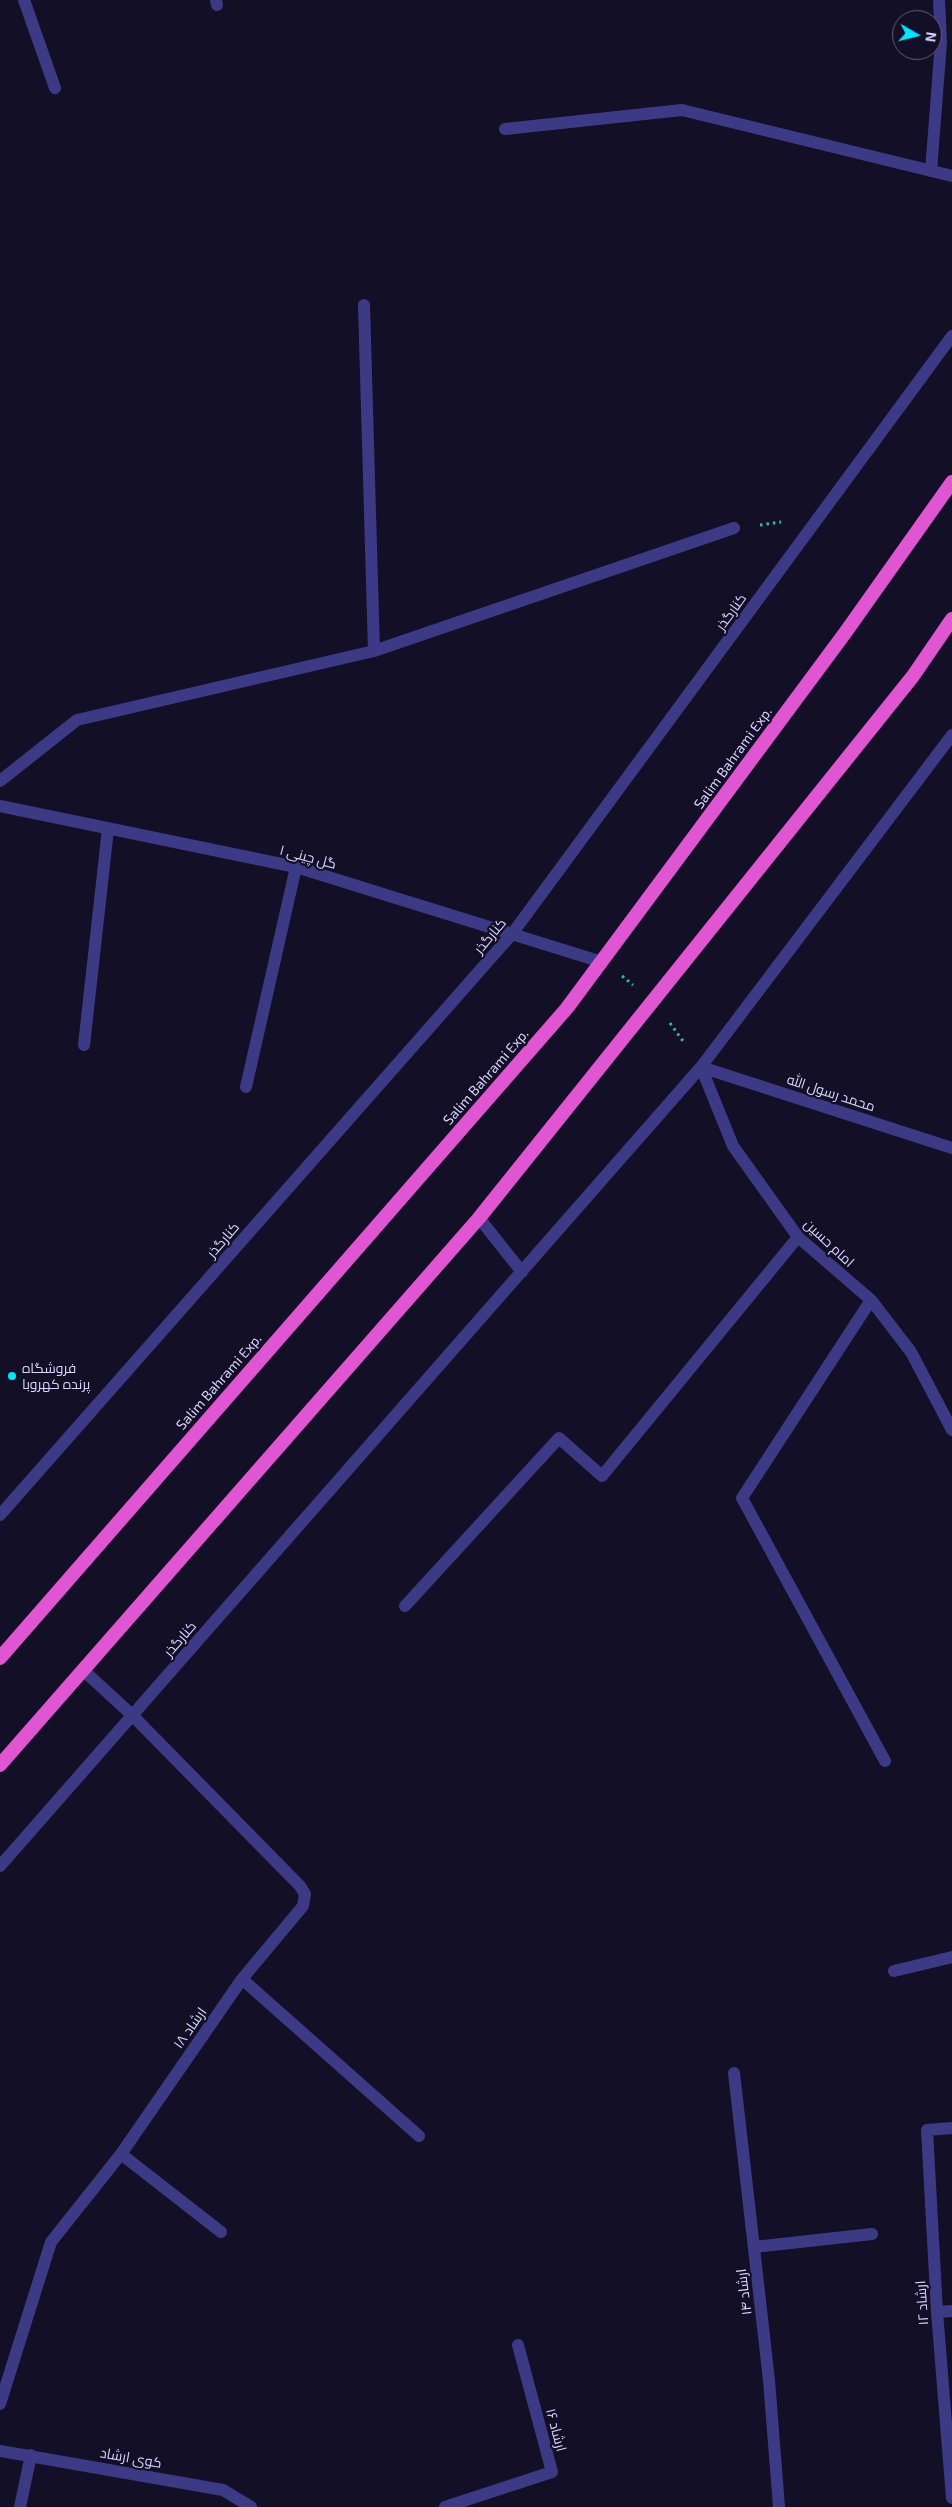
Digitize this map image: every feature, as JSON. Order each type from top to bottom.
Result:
[{"type":"highway","name":"Salim Bahrami Exp.","points":[[0,1658],[567,1008],[845,633],[952,482]]},
{"type":"highway","points":[[0,1765],[479,1218],[913,676],[952,619]]},
{"type":"street","points":[[24,0],[55,88]]},
{"type":"street","points":[[931,171],[941,42],[939,0]]},
{"type":"street","points":[[505,129],[682,110],[952,176]]},
{"type":"street","points":[[364,305],[374,651]]},
{"type":"street","name":"کنارگذر","points":[[0,1515],[512,934],[952,336]]},
{"type":"street","points":[[0,781],[77,720],[374,651],[734,528]]},
{"type":"street","name":"کنارگذر","points":[[0,1866],[702,1067],[952,735]]},
{"type":"street","name":"گل چینی ۱","points":[[0,806],[296,868],[602,962]]},
{"type":"street","points":[[84,1045],[108,829]]},
{"type":"street","points":[[246,1087],[296,868]]},
{"type":"street","name":"محمد رسول الله","points":[[702,1067],[952,1148]]},
{"type":"street","name":"امام حسین","points":[[702,1067],[733,1146],[798,1237],[871,1300],[911,1352],[952,1430]]},
{"type":"street","points":[[479,1218],[522,1272]]},
{"type":"street","points":[[404,1606],[559,1438],[602,1476],[798,1237]]},
{"type":"street","points":[[871,1300],[742,1498],[885,1761]]},
{"type":"street","points":[[83,1670],[132,1715]]},
{"type":"street","name":"ارشاد ۱۸","points":[[0,2404],[51,2242],[120,2154],[242,1979],[303,1906],[305,1894],[300,1886],[132,1715]]},
{"type":"street","points":[[894,1972],[952,1957]]},
{"type":"street","points":[[242,1979],[419,2136]]},
{"type":"street","name":"ارشاد ۱۴","points":[[734,2073],[769,2380],[778,2507]]},
{"type":"street","name":"ارشاد ۱۲","points":[[952,2128],[928,2130],[937,2312],[952,2498]]},
{"type":"street","points":[[120,2154],[222,2232]]},
{"type":"street","points":[[754,2247],[872,2234]]},
{"type":"street","points":[[937,2312],[952,2311]]},
{"type":"street","name":"ارشاد ۱۶","points":[[445,2507],[552,2472],[518,2346]]},
{"type":"street","name":"کوی ارشاد","points":[[0,2451],[223,2490],[251,2507]]},
{"type":"street","points":[[20,2507],[31,2455]]},
{"type":"path","points":[[734,528],[781,522],[810,530]]},
{"type":"place","name":"فروشگاه پرنده کهروبا","points":[[12,1376]]}]
